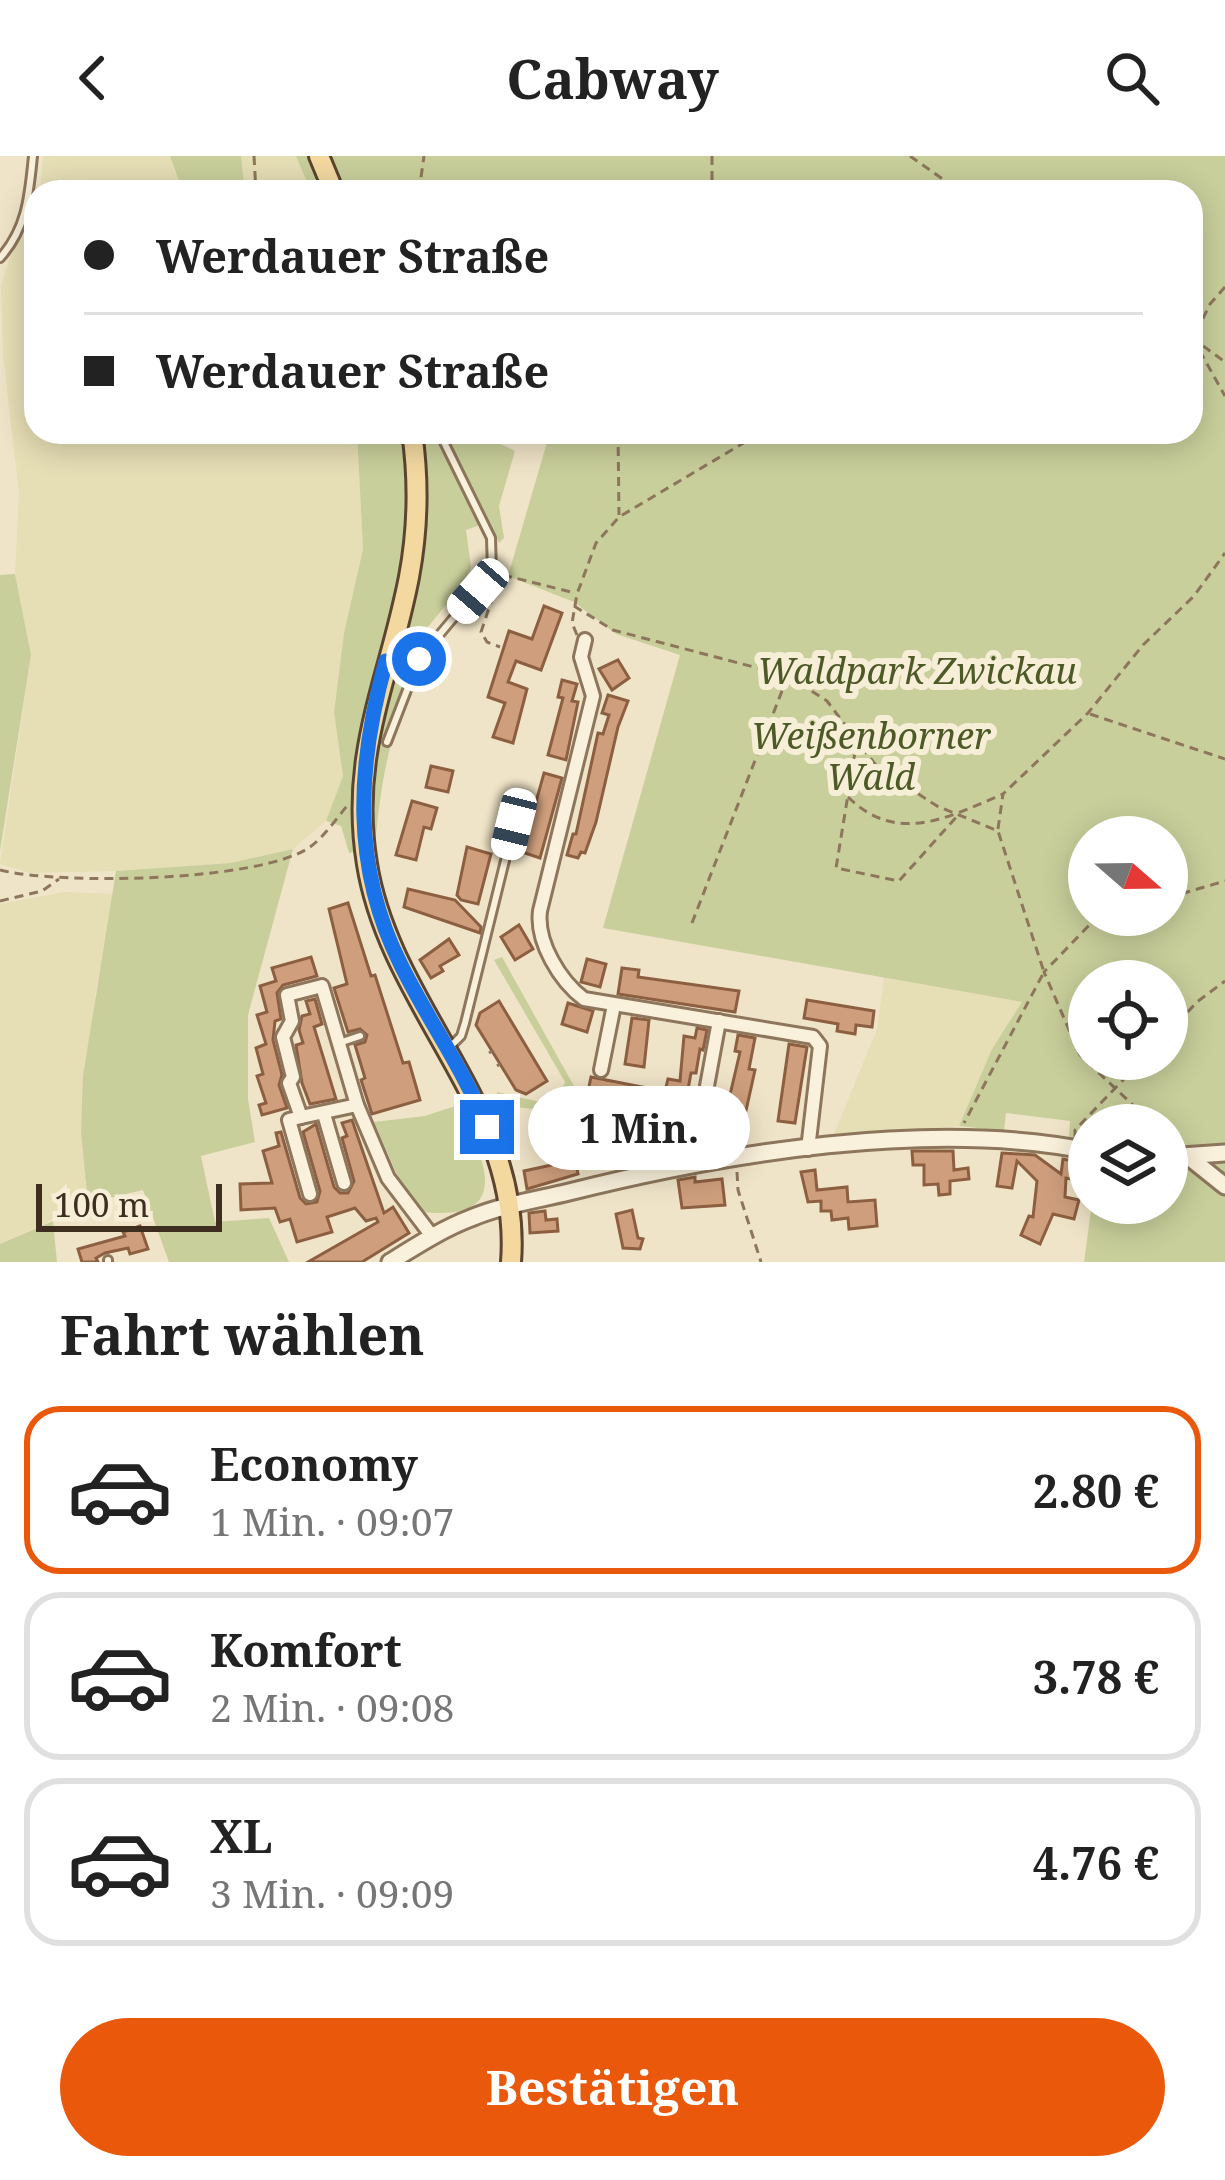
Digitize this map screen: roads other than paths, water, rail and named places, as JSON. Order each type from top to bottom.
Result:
[{"type":"main road","points":[[414,444],[414,539],[409,578],[367,737],[367,867],[385,928],[416,994],[475,1097],[499,1157],[511,1205],[511,1262]]},
{"type":"street","points":[[584,644],[581,657],[593,696],[538,926],[574,992],[584,999],[814,1036],[820,1046],[808,1150]]},
{"type":"street","points":[[301,1117],[289,1083],[293,1077],[283,1037],[292,1021],[287,995],[322,986],[357,1106],[388,1178],[432,1236]]},
{"type":"street","points":[[602,1070],[614,1005]]},
{"type":"street","points":[[707,1086],[719,1021]]},
{"type":"street","points":[[310,1194],[289,1120],[357,1106]]},
{"type":"street","points":[[324,1114],[344,1183]]},
{"type":"street","points":[[390,1262],[471,1217],[628,1176],[736,1157],[958,1137],[1068,1149]]},
{"type":"street","points":[[1190,1158],[1225,1153]]},
{"type":"street","points":[[1190,1158],[1225,1186]]},
{"type":"lane","points":[[0,258],[14,243],[24,220]]},
{"type":"lane","points":[[387,742],[419,659],[492,572],[491,538],[445,444]]},
{"type":"lane","points":[[386,661],[419,659]]},
{"type":"lane","points":[[449,1048],[461,1036],[465,1023],[514,824]]},
{"type":"lane","points":[[339,1044],[360,1036]]},
{"type":"park label","name":"Waldpark Zwickau","points":[[917,671]]},
{"type":"park label","name":"Weißenborner Wald","points":[[871,756]]}]
